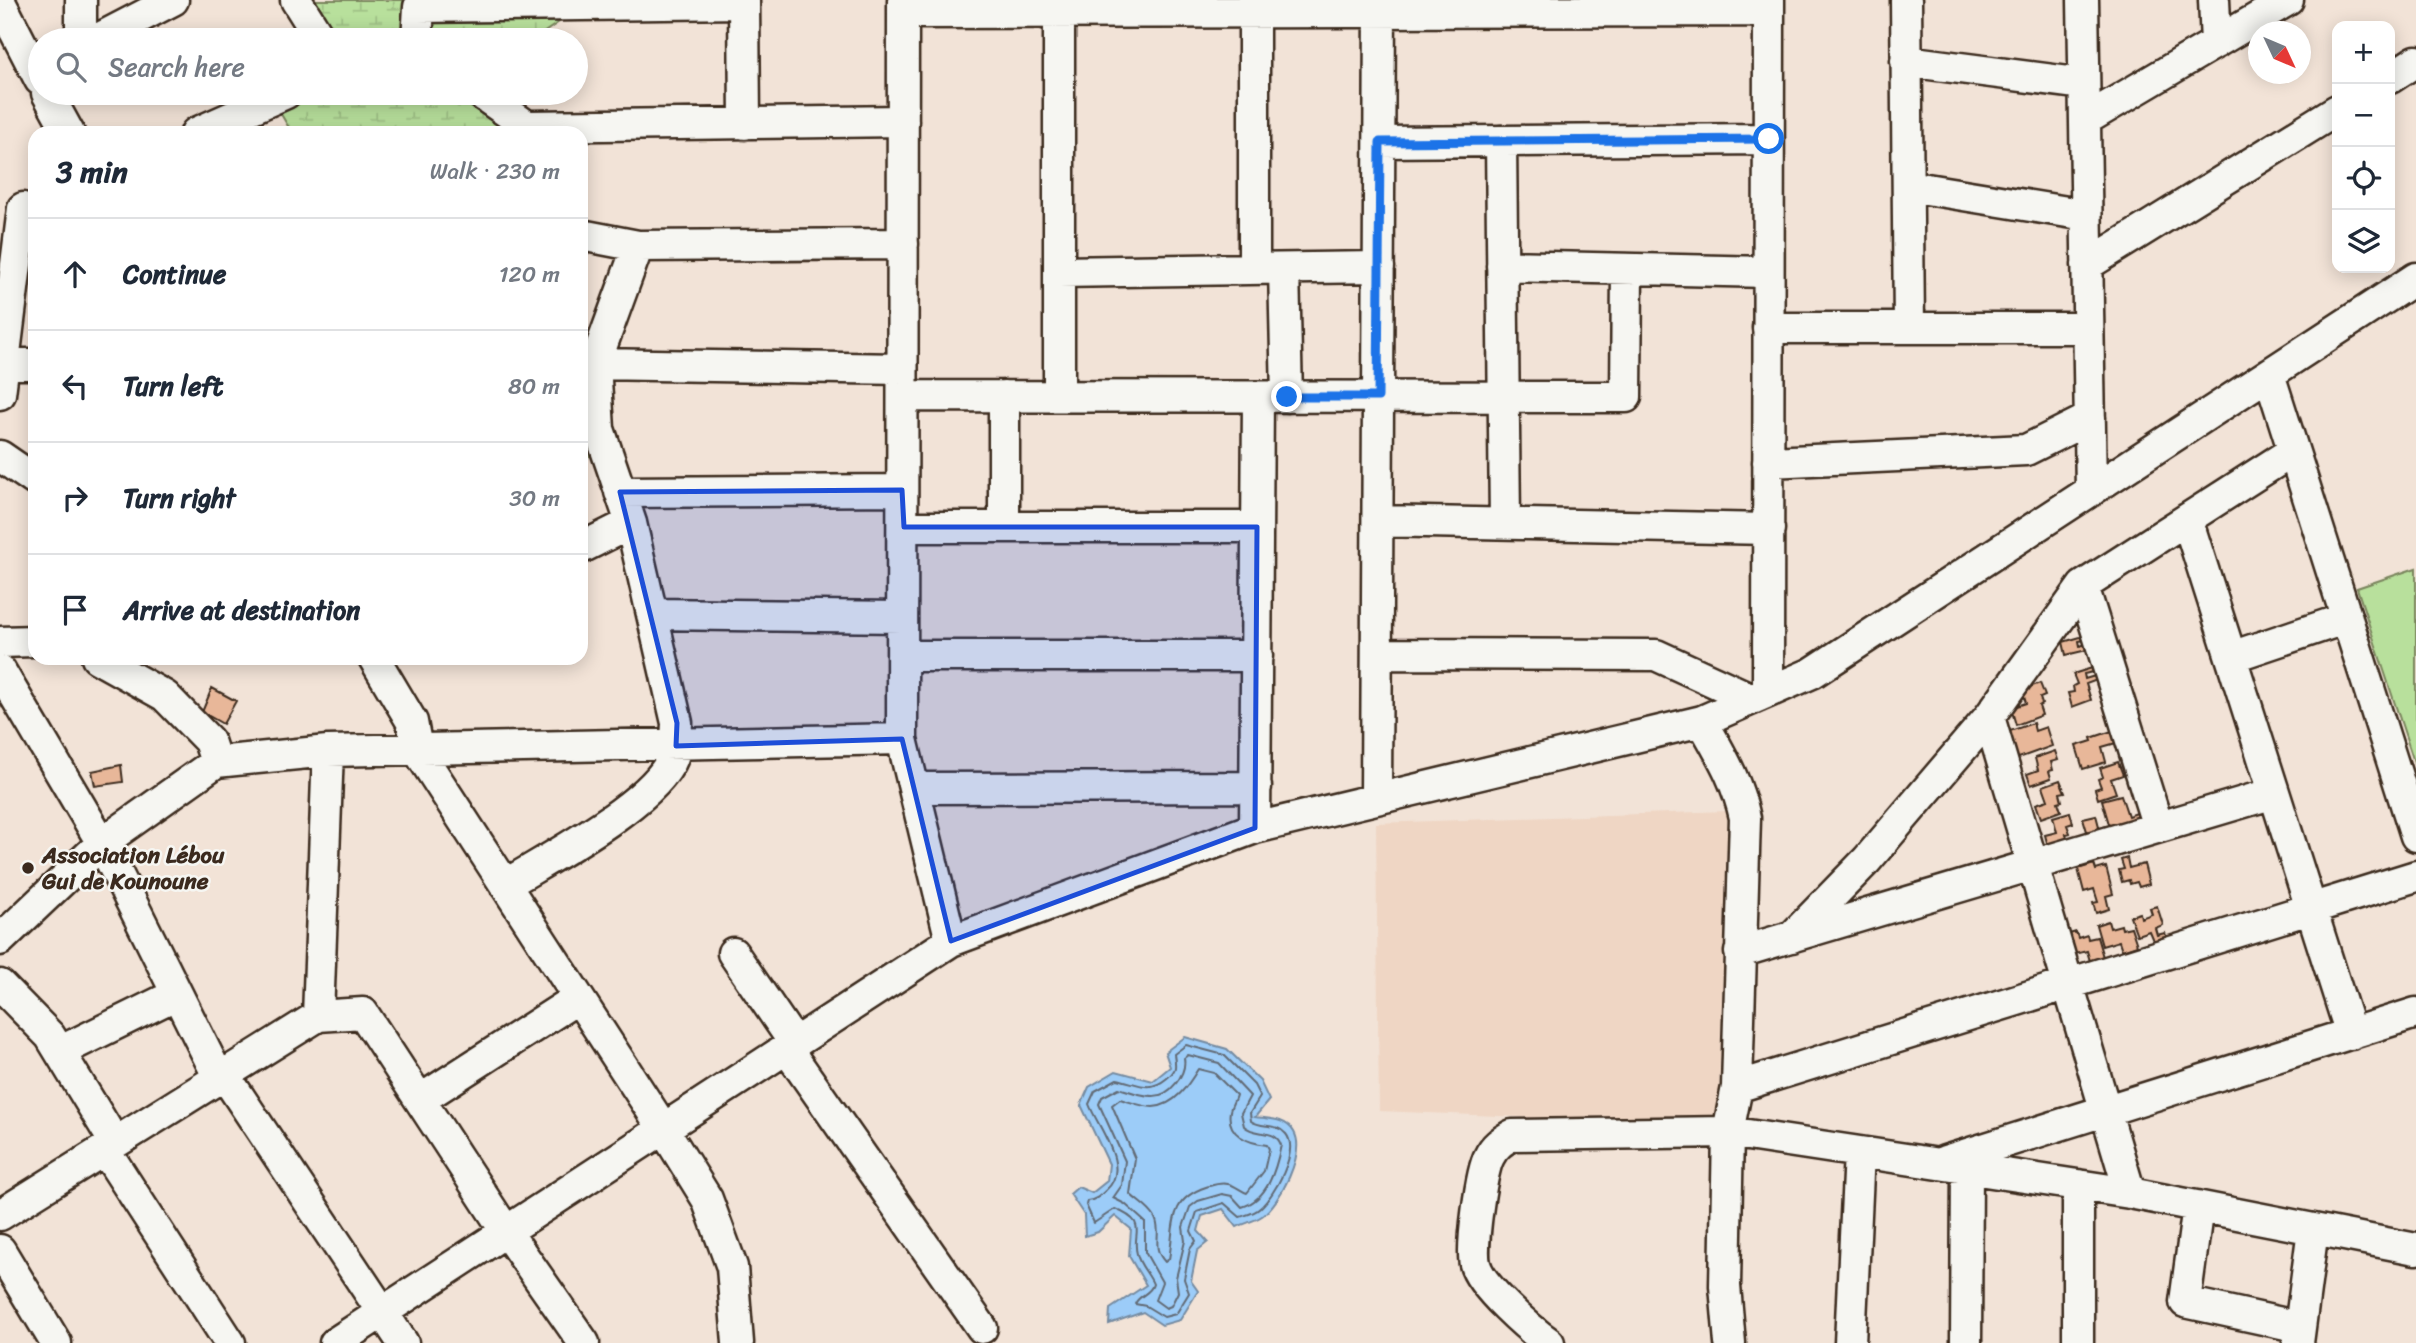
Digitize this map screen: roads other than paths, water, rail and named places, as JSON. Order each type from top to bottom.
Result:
[{"type":"street","points":[[81,0],[81,28]]},
{"type":"street","points":[[296,0],[314,28]]},
{"type":"street","points":[[1906,0],[1909,328]]},
{"type":"street","points":[[2084,0],[2091,491]]},
{"type":"street","points":[[2214,0],[2216,43]]},
{"type":"street","points":[[2085,120],[2288,0]]},
{"type":"street","points":[[418,28],[419,7],[744,1],[745,124]]},
{"type":"street","points":[[0,2],[28,55]]},
{"type":"street","points":[[118,28],[165,2]]},
{"type":"street","points":[[1254,6],[1254,269]]},
{"type":"street","points":[[951,941],[902,739],[903,7],[1059,13],[1254,6],[1769,6],[1769,529],[1760,696]]},
{"type":"street","points":[[1376,799],[1380,6]]},
{"type":"street","points":[[1059,13],[1059,396]]},
{"type":"street","points":[[1906,61],[2084,84]]},
{"type":"street","points":[[2395,75],[2416,61]]},
{"type":"street","points":[[54,105],[65,126]]},
{"type":"street","points":[[217,126],[261,105]]},
{"type":"street","points":[[495,105],[522,126]]},
{"type":"street","points":[[2087,265],[2332,113]]},
{"type":"street","points":[[588,128],[903,121]]},
{"type":"street","points":[[1380,142],[1769,139]]},
{"type":"street","points":[[1500,141],[1505,523]]},
{"type":"street","points":[[1908,186],[2087,215]]},
{"type":"street","points":[[0,394],[19,209]]},
{"type":"street","points":[[588,236],[638,246],[903,244]]},
{"type":"street","points":[[505,885],[617,815],[636,800],[656,782],[670,764],[676,746],[677,723],[631,523],[599,429],[595,364],[638,246]]},
{"type":"street","points":[[1502,266],[1769,272]]},
{"type":"street","points":[[1059,272],[1379,267]]},
{"type":"street","points":[[1255,828],[1257,527],[1284,269]]},
{"type":"street","points":[[595,364],[903,382],[1004,396],[1626,397],[1627,269]]},
{"type":"street","points":[[335,1343],[951,941],[1255,828],[1702,721],[1812,673],[2416,278]]},
{"type":"street","points":[[1769,328],[2088,328]]},
{"type":"street","points":[[5,364],[28,365]]},
{"type":"street","points":[[2269,374],[2416,836]]},
{"type":"street","points":[[1004,396],[1004,527]]},
{"type":"street","points":[[1768,462],[2026,450],[2090,418]]},
{"type":"street","points":[[1792,937],[1867,860],[1989,717],[2083,586],[2293,450]]},
{"type":"street","points":[[0,456],[28,475]]},
{"type":"street","points":[[620,492],[902,490]]},
{"type":"street","points":[[2188,519],[2351,1034]]},
{"type":"street","points":[[1378,521],[1769,529]]},
{"type":"street","points":[[588,544],[631,523]]},
{"type":"street","points":[[904,527],[1257,527]]},
{"type":"street","points":[[2083,586],[2158,828]]},
{"type":"street","points":[[653,614],[902,617]]},
{"type":"street","points":[[2231,657],[2347,618]]},
{"type":"street","points":[[0,642],[28,641]]},
{"type":"street","points":[[1377,654],[1656,655],[1760,696]]},
{"type":"street","points":[[902,656],[1257,656]]},
{"type":"street","points":[[110,665],[165,696],[209,741],[216,762]]},
{"type":"street","points":[[378,665],[412,722],[417,749],[663,1128],[706,1199],[732,1267],[738,1343]]},
{"type":"street","points":[[1,677],[102,843],[221,1076],[402,1343]]},
{"type":"street","points":[[1989,717],[2130,1193]]},
{"type":"street","points":[[1702,721],[1732,772],[1745,818],[1737,1087],[1728,1132],[1725,1286],[1730,1343]]},
{"type":"street","points":[[3,931],[102,843],[216,762],[328,751],[676,746],[902,739]]},
{"type":"street","points":[[318,1016],[328,751]]},
{"type":"street","points":[[914,788],[1256,787]]},
{"type":"street","points":[[1740,952],[2274,793]]},
{"type":"street","points":[[1737,1087],[2416,876]]},
{"type":"street","points":[[733,953],[791,1046],[982,1328]]},
{"type":"street","points":[[0,985],[39,1022],[61,1051],[110,1147],[230,1343]]},
{"type":"street","points":[[61,1051],[177,994]]},
{"type":"street","points":[[420,1100],[578,998]]},
{"type":"street","points":[[0,1215],[318,1016],[363,1013],[505,1230],[584,1343]]},
{"type":"street","points":[[1937,1164],[2416,1013]]},
{"type":"street","points":[[1549,1343],[1528,1328],[1483,1278],[1475,1265],[1477,1213],[1488,1158],[1498,1143],[1512,1135],[1728,1132],[2130,1193],[2416,1249]]},
{"type":"street","points":[[1850,1343],[1859,1152]]},
{"type":"street","points":[[1966,1343],[1967,1168]]},
{"type":"street","points":[[2078,1185],[2078,1343]]},
{"type":"street","points":[[2198,1206],[2185,1302],[2299,1335],[2313,1229]]},
{"type":"street","points":[[0,1250],[56,1343]]},
{"type":"water","points":[[1185,1037],[1227,1049],[1260,1081],[1269,1100],[1255,1117],[1277,1120],[1291,1127],[1297,1141],[1294,1164],[1276,1200],[1259,1218],[1237,1227],[1223,1209],[1202,1216],[1198,1231],[1208,1242],[1197,1251],[1191,1281],[1198,1291],[1180,1320],[1162,1325],[1143,1312],[1109,1324],[1110,1309],[1146,1285],[1129,1256],[1131,1229],[1115,1216],[1098,1232],[1085,1236],[1084,1215],[1070,1194],[1078,1187],[1092,1193],[1107,1181],[1109,1164],[1081,1105],[1089,1087],[1116,1071],[1153,1081],[1170,1067],[1165,1052]]},
{"type":"place","name":"Association Lébou Gui de Kounoune","points":[[28,868]]}]
